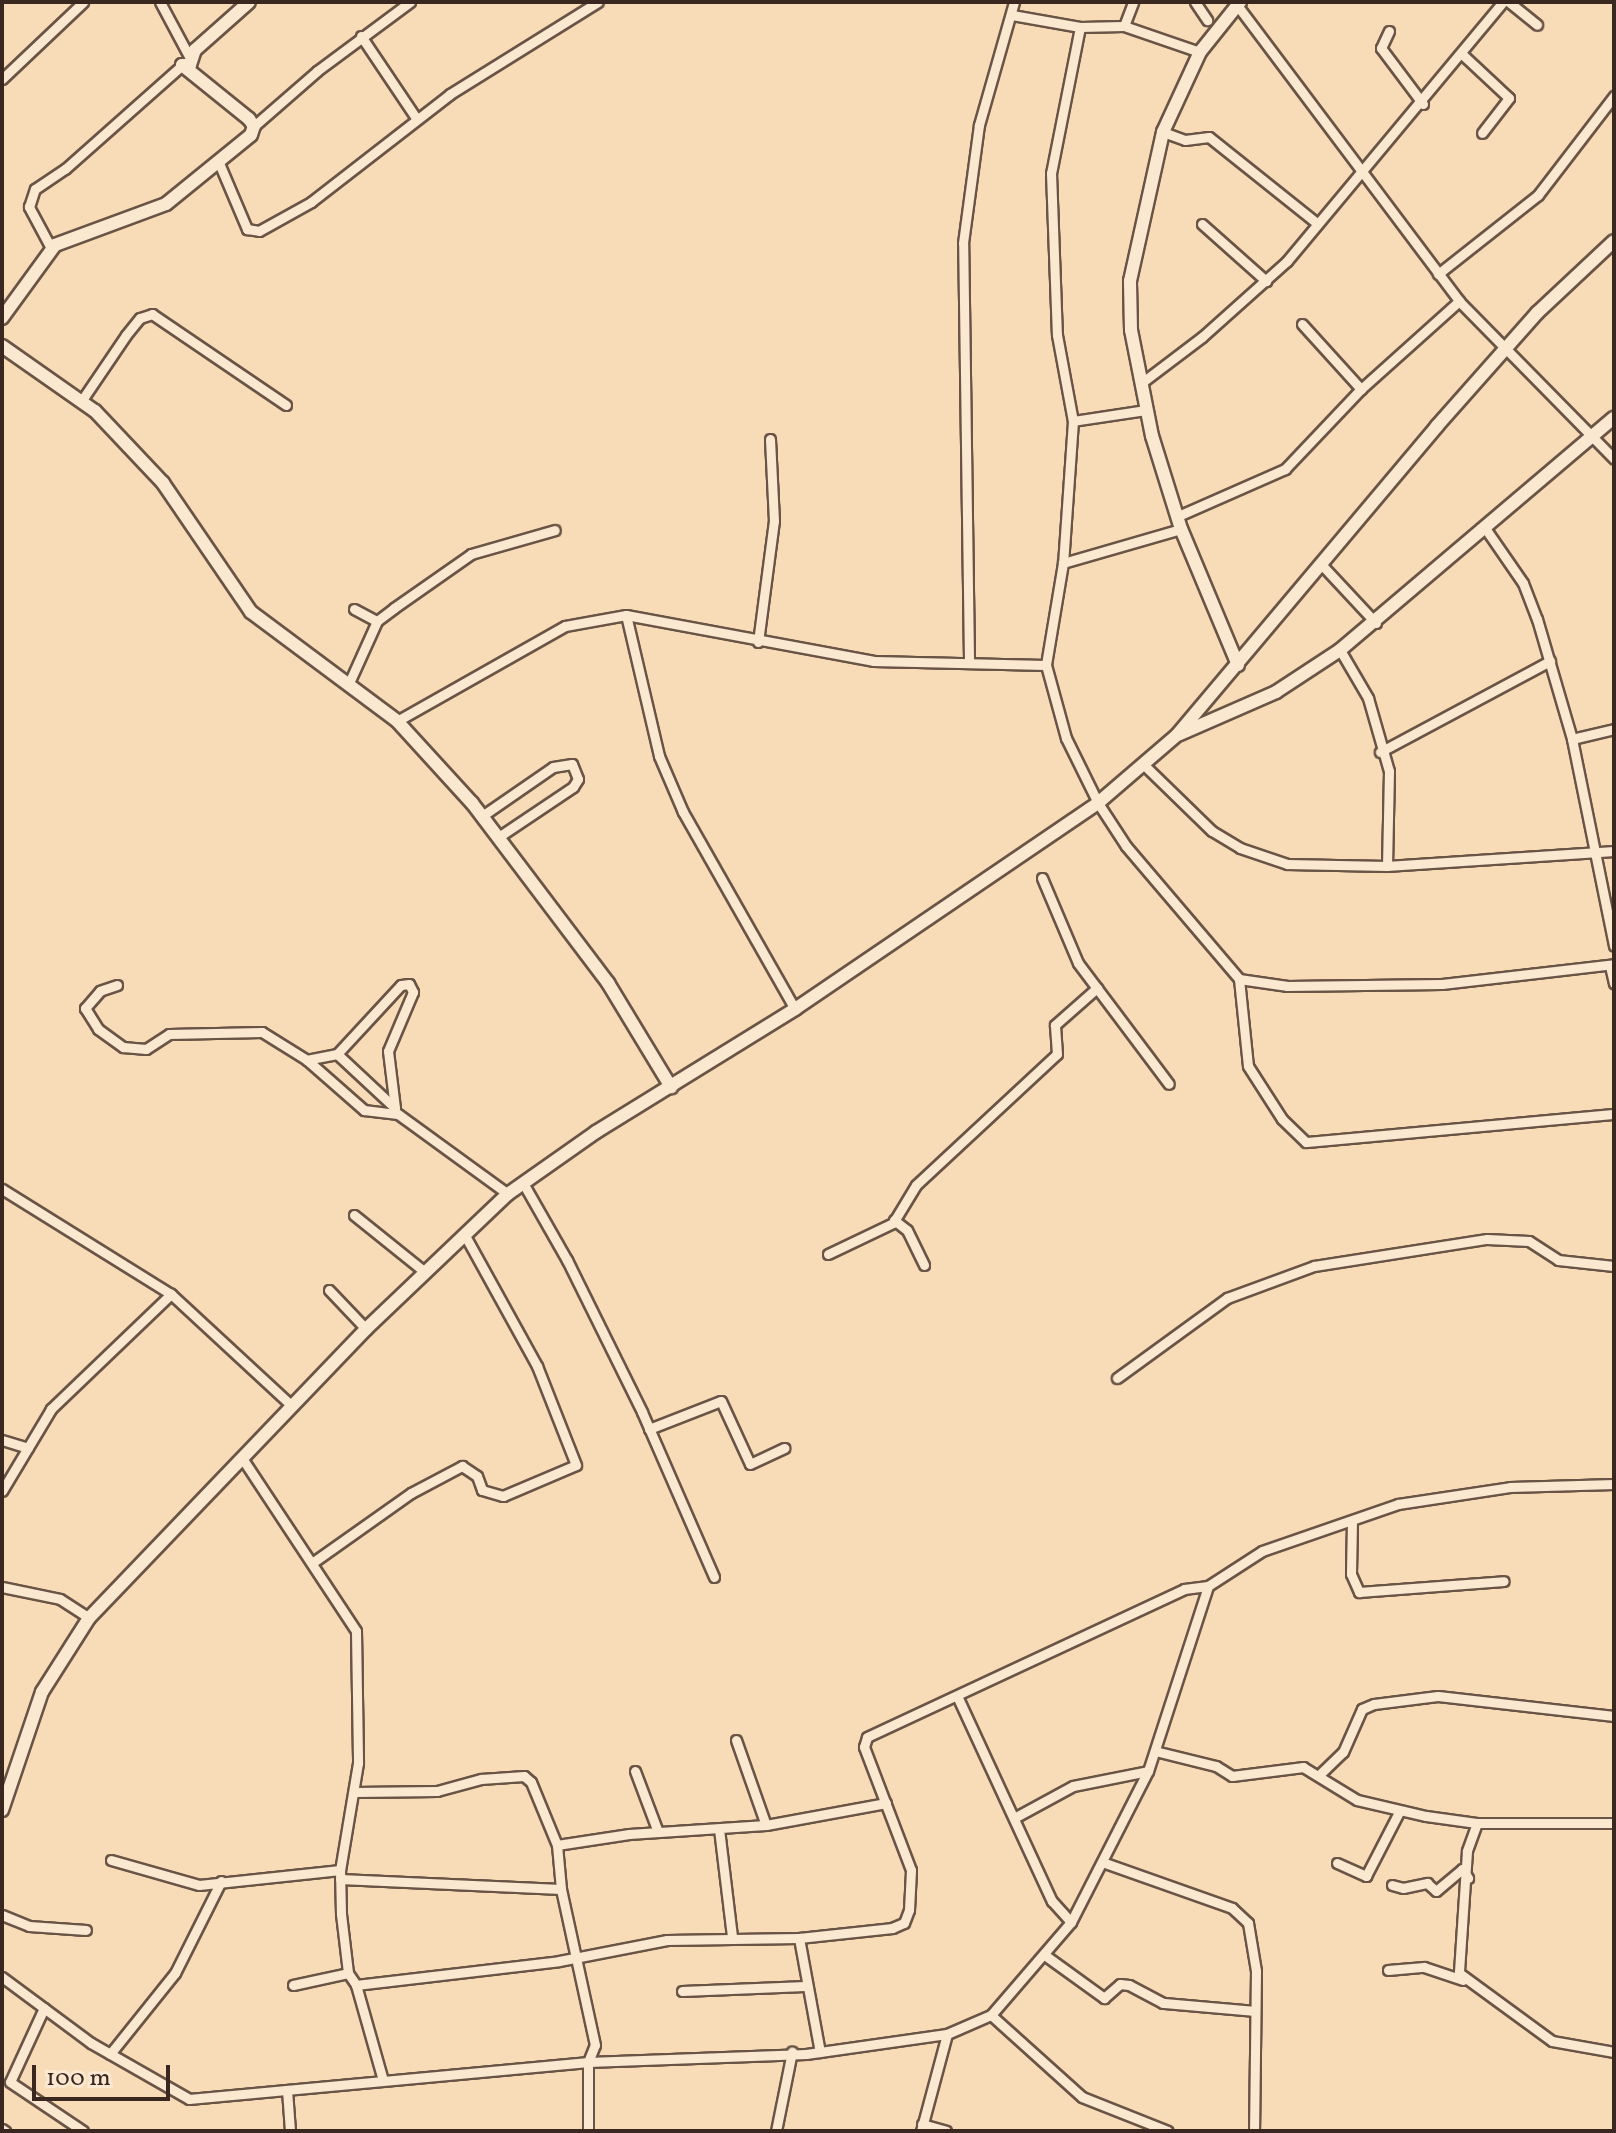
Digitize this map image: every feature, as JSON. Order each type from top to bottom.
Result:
[{"type":"street","points":[[2,79],[83,2]]},
{"type":"street","points":[[160,2],[187,63],[254,126]]},
{"type":"street","points":[[48,251],[29,207],[35,189],[65,169],[187,63],[249,2]]},
{"type":"street","points":[[2,318],[48,251],[166,204],[219,163],[251,135],[254,126],[361,36],[410,2]]},
{"type":"street","points":[[219,163],[247,229],[255,233],[311,202],[416,118],[598,2]]},
{"type":"street","points":[[1124,26],[1133,2]]},
{"type":"street","points":[[1195,2],[1207,20]]},
{"type":"street","points":[[1140,384],[1266,281],[1423,104],[1506,2],[1537,25]]},
{"type":"street","points":[[1238,665],[1179,522],[1146,410],[1140,384],[1130,281],[1163,132],[1200,52],[1238,3],[1365,170],[1459,301],[1614,459]]},
{"type":"street","points":[[969,660],[964,231],[979,125],[1011,6],[1080,27],[1124,26],[1200,52]]},
{"type":"street","points":[[1080,27],[1050,194],[1059,293],[1057,335],[1073,421],[1063,563],[1050,615],[1046,665],[1066,738],[1098,803],[1126,846],[1239,979],[1248,1066],[1282,1119],[1306,1142],[1614,1114]]},
{"type":"street","points":[[1389,31],[1381,48],[1423,104]]},
{"type":"street","points":[[361,36],[416,118]]},
{"type":"street","points":[[1463,55],[1509,98],[1482,133]]},
{"type":"street","points":[[1438,274],[1538,195],[1614,96]]},
{"type":"street","points":[[1163,132],[1185,140],[1209,137],[1318,224]]},
{"type":"street","points":[[1202,224],[1266,281]]},
{"type":"street","points":[[2,1810],[42,1692],[89,1618],[366,1329],[464,1234],[523,1183],[795,1009],[1098,803],[1177,735],[1504,350],[1614,241]]},
{"type":"street","points":[[1063,563],[1179,522],[1285,469],[1361,389],[1459,301]]},
{"type":"street","points":[[82,400],[126,335],[140,318],[152,314],[286,405]]},
{"type":"street","points":[[1302,324],[1361,389]]},
{"type":"street","points":[[2,346],[82,400],[163,483],[200,544],[236,584],[248,609],[397,721],[500,836],[608,983],[671,1087]]},
{"type":"street","points":[[1073,421],[1146,410]]},
{"type":"street","points":[[1177,735],[1276,692],[1340,650],[1376,623],[1614,418]]},
{"type":"street","points":[[758,642],[774,521],[770,439]]},
{"type":"street","points":[[1485,528],[1532,601],[1572,739],[1599,854],[1614,946]]},
{"type":"street","points":[[349,683],[377,621],[471,554],[555,530]]},
{"type":"street","points":[[1320,563],[1376,623]]},
{"type":"street","points":[[354,609],[377,621]]},
{"type":"street","points":[[397,721],[565,626],[626,615],[873,661],[969,660],[1046,665]]},
{"type":"street","points":[[626,615],[659,756],[683,812],[795,1009]]},
{"type":"street","points":[[1340,650],[1368,698],[1380,752],[1392,785],[1387,866]]},
{"type":"street","points":[[1380,752],[1550,661]]},
{"type":"street","points":[[1572,739],[1614,729]]},
{"type":"street","points":[[482,816],[553,767],[572,764],[578,779],[573,787],[500,836]]},
{"type":"street","points":[[1143,764],[1212,831],[1240,848],[1287,864],[1387,866],[1614,851]]},
{"type":"street","points":[[1042,878],[1055,917],[1097,988],[1169,1084]]},
{"type":"street","points":[[1239,979],[1287,986],[1442,984],[1612,965],[1614,984]]},
{"type":"street","points":[[307,1060],[337,1054],[401,985],[409,984],[413,992],[388,1051],[397,1111]]},
{"type":"street","points":[[117,985],[100,991],[85,1008],[98,1029],[123,1047],[146,1049],[169,1034],[262,1032],[307,1060],[364,1110],[397,1111]]},
{"type":"street","points":[[828,1254],[894,1220],[916,1185],[1057,1054],[1055,1025],[1097,988]]},
{"type":"street","points":[[337,1054],[397,1111],[508,1194]]},
{"type":"street","points":[[523,1183],[567,1260],[649,1429],[714,1577]]},
{"type":"street","points":[[2,1189],[171,1294],[291,1405]]},
{"type":"street","points":[[354,1215],[425,1272]]},
{"type":"street","points":[[894,1220],[907,1230],[924,1265]]},
{"type":"street","points":[[312,1563],[418,1488],[462,1466],[477,1476],[482,1490],[503,1496],[576,1465],[537,1366],[464,1234]]},
{"type":"street","points":[[1117,1378],[1227,1298],[1314,1266],[1487,1239],[1529,1241],[1558,1260],[1614,1266]]},
{"type":"street","points":[[329,1290],[366,1329]]},
{"type":"street","points":[[2,1491],[51,1409],[171,1294]]},
{"type":"street","points":[[649,1429],[721,1401],[750,1464],[784,1448]]},
{"type":"street","points":[[2,1440],[28,1448]]},
{"type":"street","points":[[242,1458],[356,1631],[360,1661],[355,1792],[340,1874],[348,1973],[356,1985],[382,2077]]},
{"type":"street","points":[[356,1985],[577,1958],[667,1940],[799,1938],[904,1923],[914,1888],[911,1870],[864,1741],[1184,1589],[1208,1586],[1262,1551],[1398,1504],[1458,1493],[1614,1484]]},
{"type":"street","points":[[1352,1521],[1351,1574],[1359,1592],[1504,1581]]},
{"type":"street","points":[[2,1977],[110,2054],[189,2099],[382,2077],[588,2062],[820,2052],[947,2034],[991,2015],[1046,1956],[1071,1922],[1105,1863],[1148,1771],[1208,1586]]},
{"type":"street","points":[[2,1587],[60,1599],[89,1618]]},
{"type":"street","points":[[1319,1775],[1343,1752],[1362,1709],[1374,1704],[1438,1696],[1614,1716]]},
{"type":"street","points":[[958,1698],[1052,1901],[1071,1922]]},
{"type":"street","points":[[736,1740],[766,1825]]},
{"type":"street","points":[[1155,1751],[1216,1766],[1232,1776],[1296,1766],[1319,1775],[1357,1800],[1399,1812],[1477,1823],[1614,1823]]},
{"type":"street","points":[[635,1771],[658,1832]]},
{"type":"street","points":[[1014,1818],[1073,1786],[1148,1771]]},
{"type":"street","points":[[355,1792],[437,1791],[481,1779],[524,1776],[531,1782],[557,1845],[561,1889],[595,2045],[588,2062],[588,2131]]},
{"type":"street","points":[[557,1845],[658,1832],[766,1825],[886,1803]]},
{"type":"street","points":[[1337,1863],[1366,1876],[1399,1812]]},
{"type":"street","points":[[1470,1983],[1459,1973],[1468,1878],[1467,1851],[1477,1823]]},
{"type":"street","points":[[719,1829],[732,1937]]},
{"type":"street","points":[[111,1860],[175,1882],[199,1885],[340,1874],[561,1889]]},
{"type":"street","points":[[1105,1863],[1232,1908],[1248,1923],[1256,1971],[1254,2131]]},
{"type":"street","points":[[1392,1885],[1403,1888],[1427,1883],[1436,1891],[1462,1869],[1468,1878]]},
{"type":"street","points":[[110,2054],[175,1973],[221,1881]]},
{"type":"street","points":[[2,1915],[29,1926],[86,1930]]},
{"type":"street","points":[[799,1938],[820,2052]]},
{"type":"street","points":[[1046,1956],[1104,1998],[1120,1984],[1129,1985],[1163,2003],[1254,2011]]},
{"type":"street","points":[[1388,1970],[1424,1967],[1470,1983],[1502,1999],[1552,2041],[1614,2052]]},
{"type":"street","points":[[293,1985],[348,1973]]},
{"type":"street","points":[[682,1991],[806,1986]]},
{"type":"street","points":[[44,2008],[10,2082],[83,2131]]},
{"type":"street","points":[[991,2015],[1082,2097],[1168,2131]]},
{"type":"street","points":[[946,2131],[922,2127],[947,2034]]},
{"type":"street","points":[[776,2131],[792,2052]]},
{"type":"street","points":[[287,2090],[290,2131]]}]
